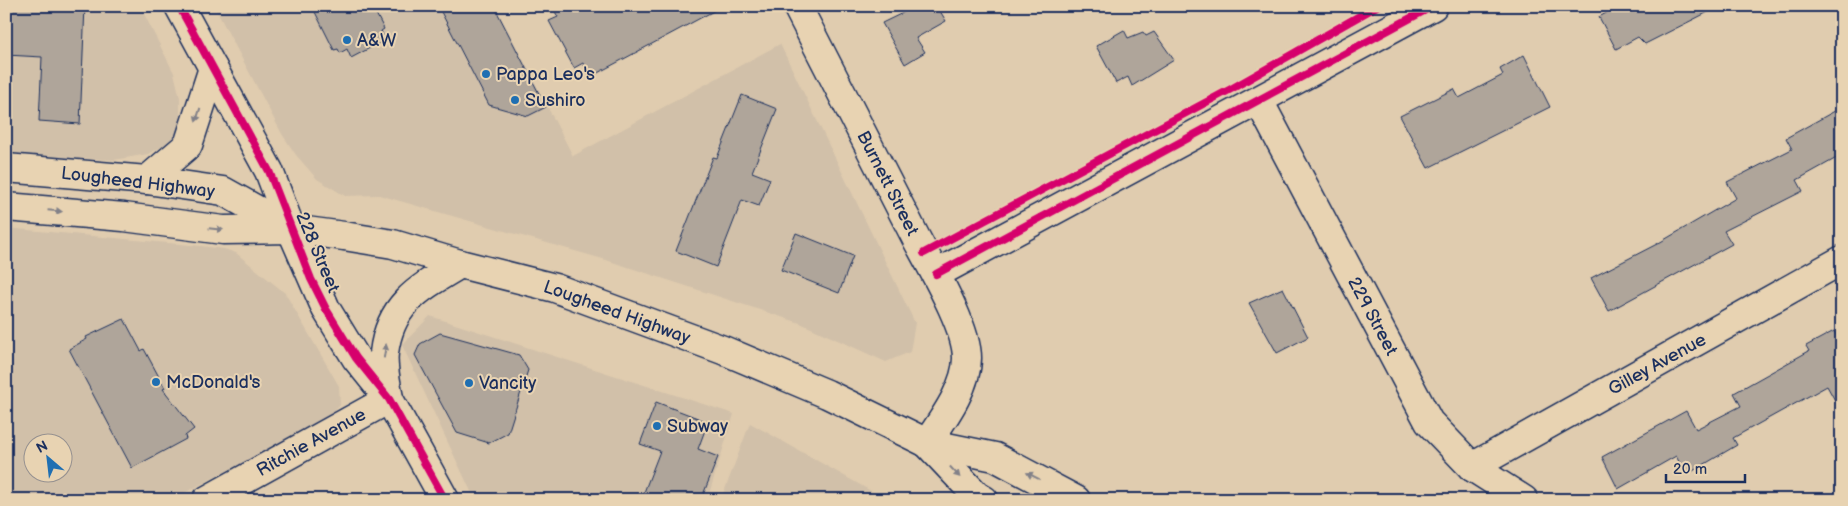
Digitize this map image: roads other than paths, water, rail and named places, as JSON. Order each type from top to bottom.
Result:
[{"type":"street","name":"228 Street","points":[[179,6],[268,171],[326,309],[356,358],[389,399],[445,500]]},
{"type":"street","name":"Burnett Street","points":[[797,6],[936,274],[957,319],[967,355],[967,366],[951,406],[927,443]]},
{"type":"street","points":[[936,274],[1433,6]]},
{"type":"street","points":[[147,180],[188,145],[213,68]]},
{"type":"street","name":"229 Street","points":[[1259,101],[1429,422],[1472,468],[1524,500]]},
{"type":"street","name":"Lougheed Highway","points":[[6,168],[147,180],[223,191],[291,229]]},
{"type":"street","name":"Lougheed Highway","points":[[6,207],[223,230],[291,229],[393,244],[460,264],[555,288],[723,350],[827,394],[927,443],[996,457],[1076,500]]},
{"type":"street","name":"Gilley Avenue","points":[[1472,468],[1842,260]]},
{"type":"street","points":[[389,399],[383,354],[395,314],[416,290],[460,264]]},
{"type":"street","name":"Ritchie Avenue","points":[[207,500],[389,399]]},
{"type":"street","name":"Lougheed Highway","points":[[927,443],[976,496],[984,500]]},
{"type":"place","name":"A&W","points":[[347,40]]},
{"type":"place","name":"Pappa Leo's","points":[[486,74]]},
{"type":"place","name":"Sushiro","points":[[515,100]]},
{"type":"place","name":"McDonald's","points":[[156,382]]},
{"type":"place","name":"Vancity","points":[[469,383]]},
{"type":"place","name":"Subway","points":[[657,426]]}]
